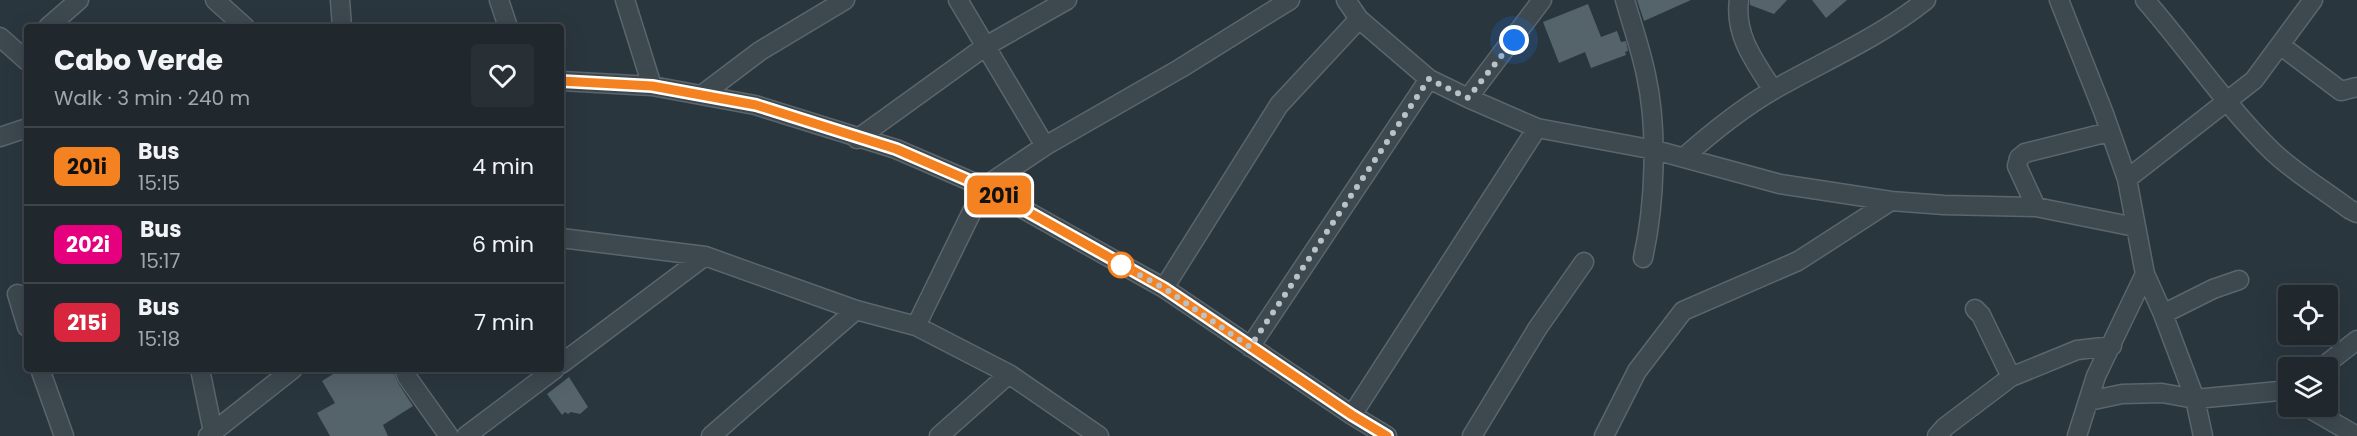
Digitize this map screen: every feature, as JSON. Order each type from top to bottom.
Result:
[{"type":"street","points":[[51,24],[79,0]]},
{"type":"street","points":[[215,0],[242,24]]},
{"type":"street","points":[[340,0],[342,24]]},
{"type":"street","points":[[499,0],[507,24]]},
{"type":"street","points":[[626,0],[652,86]]},
{"type":"street","points":[[703,94],[760,51],[845,0]]},
{"type":"street","points":[[958,0],[1045,146]]},
{"type":"street","points":[[857,139],[986,46],[1067,0]]},
{"type":"street","points":[[916,326],[984,187],[1045,146],[1181,68],[1290,0]]},
{"type":"street","points":[[1346,0],[1359,19],[1429,79],[1537,128],[1655,150],[1780,184],[1891,201],[1944,205],[2036,207],[2135,226]]},
{"type":"street","points":[[1468,98],[1542,0]]},
{"type":"street","points":[[1625,0],[1647,77],[1655,150],[1649,230],[1643,258]]},
{"type":"street","points":[[1739,0],[1737,10],[1742,36],[1748,51],[1773,90]]},
{"type":"street","points":[[1683,158],[1710,134],[1773,90],[1847,52],[1926,0]]},
{"type":"street","points":[[2059,0],[2127,178],[2145,274],[2163,314],[2194,399],[2203,436]]},
{"type":"street","points":[[2145,0],[2273,152],[2357,213]]},
{"type":"street","points":[[2127,178],[2254,81],[2313,0]]},
{"type":"street","points":[[1164,288],[1279,105],[1359,19]]},
{"type":"street","points":[[0,37],[24,53]]},
{"type":"street","points":[[2280,45],[2342,91],[2357,87]]},
{"type":"street","points":[[1250,347],[1429,79]]},
{"type":"street","points":[[564,81],[652,86],[703,94],[788,114],[857,139],[896,149],[984,187],[1164,288],[1352,415],[1387,436]]},
{"type":"street","points":[[1352,415],[1537,128]]},
{"type":"street","points":[[0,137],[24,129]]},
{"type":"street","points":[[2036,207],[2017,166],[2019,158],[2025,153],[2109,132]]},
{"type":"street","points":[[1612,432],[1637,371],[1683,311],[1798,261],[1891,201]]},
{"type":"street","points":[[564,238],[705,256],[856,310],[916,326],[1009,374],[1099,436]]},
{"type":"street","points":[[564,362],[705,256]]},
{"type":"street","points":[[1472,436],[1538,329],[1584,262]]},
{"type":"street","points":[[2077,436],[2096,376],[2145,274]]},
{"type":"street","points":[[2163,314],[2213,289],[2239,280]]},
{"type":"street","points":[[15,295],[24,319]]},
{"type":"street","points":[[1974,309],[1981,315],[2011,377]]},
{"type":"street","points":[[711,436],[856,310]]},
{"type":"street","points":[[2335,357],[2357,340]]},
{"type":"street","points":[[1937,436],[1945,427],[2011,377],[2077,350],[2112,346]]},
{"type":"street","points":[[41,372],[64,436]]},
{"type":"street","points":[[201,372],[211,434],[288,372]]},
{"type":"street","points":[[405,372],[449,436]]},
{"type":"street","points":[[466,436],[551,372]]},
{"type":"street","points":[[939,436],[1009,374]]},
{"type":"street","points":[[2088,401],[2122,394],[2162,393],[2194,399],[2278,393]]},
{"type":"street","points":[[2324,417],[2357,436]]},
{"type":"building","points":[[1637,0],[1691,0],[1644,21]]},
{"type":"building","points":[[1750,0],[1787,0],[1774,14],[1750,5]]},
{"type":"building","points":[[1812,0],[1847,0],[1826,18]]},
{"type":"building","points":[[1588,4],[1601,37],[1617,31],[1621,42],[1626,41],[1628,51],[1625,52],[1626,55],[1591,68],[1585,52],[1559,63],[1543,22]]},
{"type":"building","points":[[336,372],[393,372],[413,406],[383,425],[388,436],[330,436],[317,413],[335,403],[322,381]]},
{"type":"building","points":[[569,377],[588,407],[580,414],[565,412],[562,415],[547,394]]},
{"type":"bus line","name":"201i","points":[[564,81],[652,86],[703,94],[788,114],[857,139],[896,149],[984,187],[1164,288],[1352,415],[1387,436]]},
{"type":"route","points":[[1121,265],[1164,288],[1250,347],[1429,79],[1468,98],[1514,40]]}]
